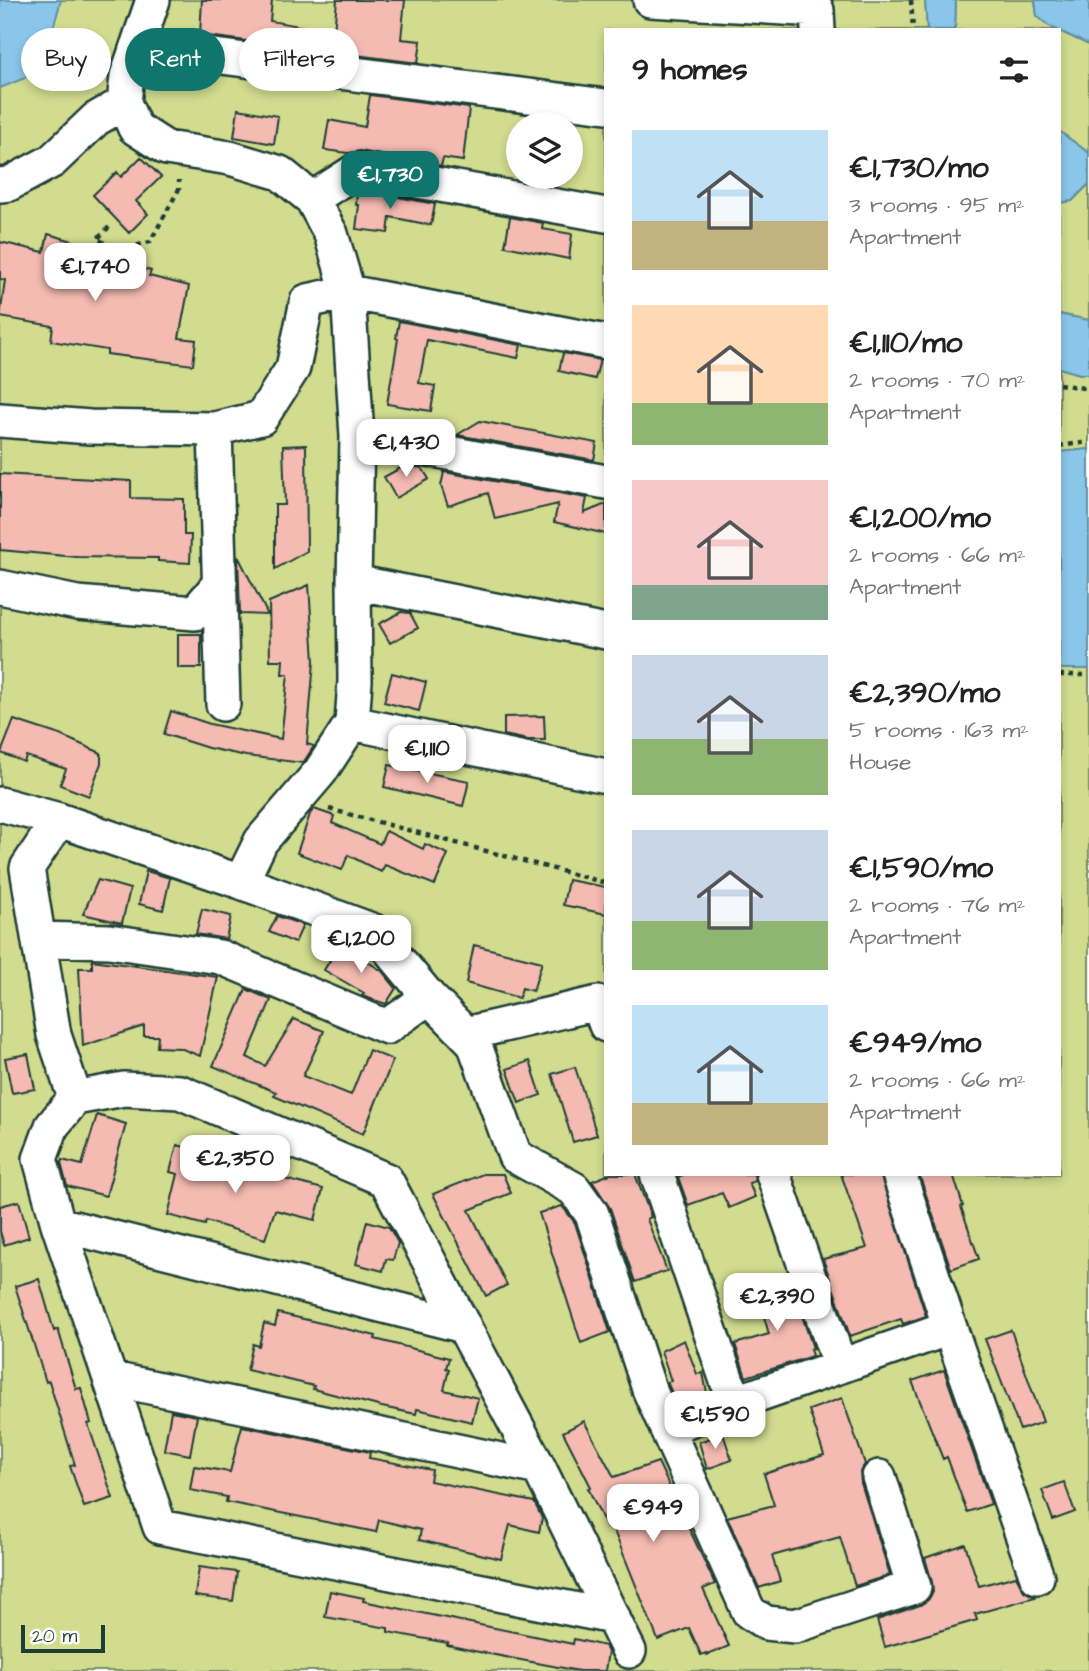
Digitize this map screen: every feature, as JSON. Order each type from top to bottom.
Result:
[{"type":"lane","points":[[145,28],[153,0]]},
{"type":"lane","points":[[650,0],[817,13]]},
{"type":"lane","points":[[225,57],[604,106]]},
{"type":"lane","points":[[125,91],[124,103],[135,128],[166,148],[230,158],[280,173],[312,199],[331,234],[348,292],[357,436],[355,681],[352,723],[320,772],[261,841],[241,882]]},
{"type":"lane","points":[[0,185],[9,184],[52,162],[96,119],[124,103]]},
{"type":"lane","points":[[312,199],[357,170],[604,215]]},
{"type":"lane","points":[[0,420],[90,427],[215,429],[261,418],[293,368],[307,301],[348,292],[604,342]]},
{"type":"lane","points":[[215,429],[223,704]]},
{"type":"lane","points":[[357,436],[604,482]]},
{"type":"lane","points":[[354,582],[604,632]]},
{"type":"lane","points":[[0,587],[77,603],[195,613],[219,583]]},
{"type":"lane","points":[[352,723],[604,776]]},
{"type":"lane","points":[[0,804],[59,820],[374,931],[429,997],[474,1043],[515,1156],[574,1189],[592,1214],[649,1389],[749,1612],[766,1623],[795,1626],[914,1587],[879,1477]]},
{"type":"lane","points":[[59,820],[27,868],[54,1035],[75,1098]]},
{"type":"lane","points":[[40,939],[109,941],[220,957],[387,1027],[429,997]]},
{"type":"lane","points":[[466,1034],[603,1010]]},
{"type":"lane","points":[[612,1617],[160,1527],[58,1224],[40,1159],[52,1126],[75,1098],[124,1089],[180,1092],[386,1180],[538,1468],[629,1651]]},
{"type":"lane","points":[[658,1176],[727,1381],[737,1402]]},
{"type":"lane","points":[[774,1176],[840,1366]]},
{"type":"lane","points":[[900,1176],[1037,1577]]},
{"type":"lane","points":[[58,1224],[464,1326]]},
{"type":"lane","points":[[668,1428],[950,1328]]},
{"type":"lane","points":[[112,1379],[538,1468]]},
{"type":"path","points":[[911,0],[913,28]]},
{"type":"path","points":[[109,227],[97,239],[119,250],[150,242],[180,189],[180,169],[166,148]]},
{"type":"path","points":[[1061,384],[1089,388]]},
{"type":"path","points":[[1061,446],[1089,442]]},
{"type":"path","points":[[1061,675],[1089,675]]},
{"type":"path","points":[[299,797],[307,804],[438,836],[604,882]]},
{"type":"green space","points":[[0,0],[925,0],[927,28],[604,28],[604,1176],[1061,1176],[1061,669],[1089,669],[1089,1671],[0,1671]]},
{"type":"green space","points":[[956,0],[1035,0],[1037,16],[1053,28],[955,28]]},
{"type":"green space","points":[[1061,32],[1089,45],[1089,153],[1061,132]]},
{"type":"green space","points":[[1089,184],[1089,320],[1061,314],[1061,203],[1072,201]]},
{"type":"green space","points":[[1061,369],[1089,374],[1089,449],[1061,452]]},
{"type":"water","points":[[0,0],[61,0],[52,28],[21,28],[21,80],[0,88]]},
{"type":"water","points":[[925,0],[956,0],[955,28],[927,28]]},
{"type":"water","points":[[1035,0],[1089,0],[1089,45],[1061,32],[1061,28],[1049,26],[1037,16]]},
{"type":"water","points":[[1061,132],[1089,153],[1089,184],[1072,201],[1061,203]]},
{"type":"water","points":[[1061,314],[1089,320],[1089,374],[1061,369]]},
{"type":"water","points":[[1089,449],[1089,669],[1061,669],[1061,452]]},
{"type":"building","points":[[202,0],[272,0],[270,21],[311,28],[239,28],[239,40],[225,38],[225,28],[200,28]]},
{"type":"building","points":[[337,0],[405,0],[401,39],[421,41],[418,63],[359,55],[359,28],[334,28]]},
{"type":"building","points":[[370,95],[469,108],[463,161],[443,158],[441,166],[360,151],[348,153],[324,150],[329,120],[365,127]]},
{"type":"building","points":[[238,109],[278,116],[274,144],[234,137]]},
{"type":"building","points":[[141,157],[161,177],[136,201],[148,214],[129,233],[93,195],[117,172],[121,177]]},
{"type":"building","points":[[361,190],[435,204],[431,225],[390,217],[388,233],[356,229],[359,205],[356,205],[357,193]]},
{"type":"building","points":[[510,217],[543,223],[542,229],[572,234],[569,259],[505,246]]},
{"type":"building","points":[[48,234],[73,241],[69,255],[127,272],[129,265],[151,271],[149,276],[189,286],[179,338],[196,340],[193,365],[107,354],[107,350],[51,341],[53,326],[0,317],[5,280],[0,279],[0,242],[44,252]]},
{"type":"building","points":[[399,321],[521,345],[518,358],[427,340],[419,383],[435,386],[431,411],[387,404]]},
{"type":"building","points":[[563,353],[600,360],[595,379],[559,371]]},
{"type":"building","points":[[480,421],[597,443],[594,460],[457,435]]},
{"type":"building","points":[[306,445],[307,551],[275,569],[275,505],[285,505],[283,446]]},
{"type":"building","points":[[406,465],[422,468],[429,479],[396,498],[384,477]]},
{"type":"building","points":[[444,472],[587,498],[584,513],[604,505],[604,534],[554,522],[558,504],[495,519],[488,493],[448,506],[441,486]]},
{"type":"building","points":[[0,474],[131,481],[131,498],[184,499],[184,535],[191,535],[190,563],[158,561],[158,558],[77,557],[0,550]]},
{"type":"building","points":[[238,556],[268,615],[240,614]]},
{"type":"building","points":[[309,585],[314,661],[307,744],[314,746],[303,763],[246,756],[208,748],[164,734],[171,711],[210,724],[281,739],[288,674],[282,674],[283,660],[270,660],[269,602]]},
{"type":"building","points":[[401,612],[410,613],[418,628],[390,643],[379,624]]},
{"type":"building","points":[[178,634],[201,634],[201,668],[178,668]]},
{"type":"building","points":[[392,673],[426,682],[419,711],[384,702]]},
{"type":"building","points":[[544,716],[545,740],[504,735],[504,717]]},
{"type":"building","points":[[14,720],[60,735],[101,753],[101,763],[89,796],[60,785],[66,769],[26,756],[24,762],[1,753]]},
{"type":"building","points":[[389,765],[469,781],[463,806],[384,787]]},
{"type":"building","points":[[314,809],[334,816],[332,823],[380,844],[386,831],[423,849],[425,844],[448,854],[435,885],[385,865],[381,872],[348,855],[342,870],[297,853]]},
{"type":"building","points":[[146,871],[170,878],[163,910],[139,904]]},
{"type":"building","points":[[98,880],[130,889],[122,923],[83,914]]},
{"type":"building","points":[[568,880],[604,887],[604,914],[563,905]]},
{"type":"building","points":[[202,909],[231,916],[226,939],[196,934]]},
{"type":"building","points":[[277,916],[303,925],[295,943],[269,932]]},
{"type":"building","points":[[340,944],[382,971],[396,988],[386,1004],[362,996],[364,993],[324,970]]},
{"type":"building","points":[[474,945],[542,962],[533,991],[522,988],[519,998],[466,983]]},
{"type":"building","points":[[92,960],[218,977],[200,1056],[180,1048],[157,1047],[158,1036],[144,1036],[144,1026],[83,1046],[79,968],[92,968]]},
{"type":"building","points":[[246,989],[271,1000],[247,1057],[265,1066],[294,1019],[324,1031],[303,1076],[351,1095],[369,1050],[393,1060],[363,1134],[274,1096],[276,1092],[213,1066]]},
{"type":"building","points":[[28,1054],[35,1089],[12,1093],[5,1058]]},
{"type":"building","points":[[530,1061],[541,1095],[519,1103],[507,1069]]},
{"type":"building","points":[[575,1067],[597,1135],[573,1142],[552,1074]]},
{"type":"building","points":[[97,1115],[126,1124],[106,1196],[67,1186],[61,1163],[62,1160],[82,1165]]},
{"type":"building","points":[[177,1145],[208,1153],[207,1159],[323,1189],[315,1220],[275,1210],[265,1239],[206,1221],[205,1225],[168,1215],[178,1174],[170,1172]]},
{"type":"building","points":[[483,1174],[503,1174],[511,1193],[469,1210],[507,1285],[486,1296],[433,1194]]},
{"type":"building","points":[[605,1176],[636,1176],[651,1217],[647,1219],[667,1271],[635,1282],[610,1208],[592,1181]]},
{"type":"building","points":[[754,1176],[755,1181],[749,1183],[755,1197],[729,1208],[722,1193],[688,1205],[678,1177]]},
{"type":"building","points":[[842,1176],[881,1176],[926,1316],[903,1324],[901,1319],[850,1336],[823,1259],[867,1248]]},
{"type":"building","points":[[920,1176],[954,1176],[979,1259],[951,1269]]},
{"type":"building","points":[[19,1201],[29,1237],[4,1245],[0,1231],[0,1206]]},
{"type":"building","points":[[562,1206],[575,1223],[610,1332],[581,1343],[539,1213]]},
{"type":"building","points":[[367,1221],[389,1227],[398,1243],[393,1260],[386,1259],[383,1271],[356,1264]]},
{"type":"building","points":[[788,1275],[813,1348],[810,1349],[812,1356],[746,1377],[735,1344],[769,1334],[760,1303],[771,1299],[765,1283]]},
{"type":"building","points":[[39,1279],[54,1331],[58,1329],[76,1389],[81,1388],[91,1423],[88,1424],[113,1498],[84,1507],[70,1466],[75,1465],[49,1381],[46,1382],[15,1286]]},
{"type":"building","points":[[278,1313],[376,1336],[375,1339],[449,1358],[444,1390],[478,1398],[472,1422],[417,1409],[416,1414],[382,1407],[313,1389],[314,1386],[247,1370],[253,1344],[259,1346],[264,1323],[275,1326]]},
{"type":"building","points":[[1011,1330],[1043,1422],[1020,1430],[985,1339]]},
{"type":"building","points":[[684,1340],[697,1374],[703,1373],[707,1393],[677,1404],[667,1382],[671,1381],[661,1351]]},
{"type":"building","points":[[944,1370],[991,1504],[967,1512],[947,1457],[943,1459],[912,1381]]},
{"type":"building","points":[[842,1398],[865,1464],[860,1472],[861,1483],[890,1575],[855,1586],[840,1537],[772,1556],[780,1581],[759,1588],[727,1517],[774,1505],[764,1474],[824,1455],[809,1410]]},
{"type":"building","points":[[171,1411],[197,1416],[190,1455],[164,1450]]},
{"type":"building","points":[[584,1421],[614,1477],[658,1462],[715,1584],[703,1589],[729,1646],[701,1655],[689,1628],[658,1640],[612,1526],[607,1528],[588,1488],[591,1487],[563,1432]]},
{"type":"building","points":[[242,1426],[370,1452],[369,1458],[432,1470],[430,1481],[534,1502],[542,1518],[539,1532],[510,1525],[501,1559],[419,1540],[421,1530],[379,1520],[376,1532],[226,1502],[227,1497],[190,1490],[194,1466],[230,1472]]},
{"type":"building","points":[[723,1434],[732,1460],[707,1469],[699,1442]]},
{"type":"building","points":[[1064,1482],[1075,1512],[1053,1520],[1042,1490]]},
{"type":"building","points":[[965,1544],[979,1586],[1016,1576],[1024,1591],[1035,1597],[975,1614],[977,1620],[885,1647],[877,1620],[920,1605],[928,1600],[933,1592],[925,1558]]},
{"type":"building","points":[[199,1567],[237,1572],[233,1601],[195,1596]]},
{"type":"building","points":[[330,1591],[364,1598],[363,1601],[573,1644],[574,1639],[605,1646],[608,1652],[605,1671],[579,1671],[474,1651],[447,1645],[448,1643],[388,1632],[388,1628],[325,1617]]}]
